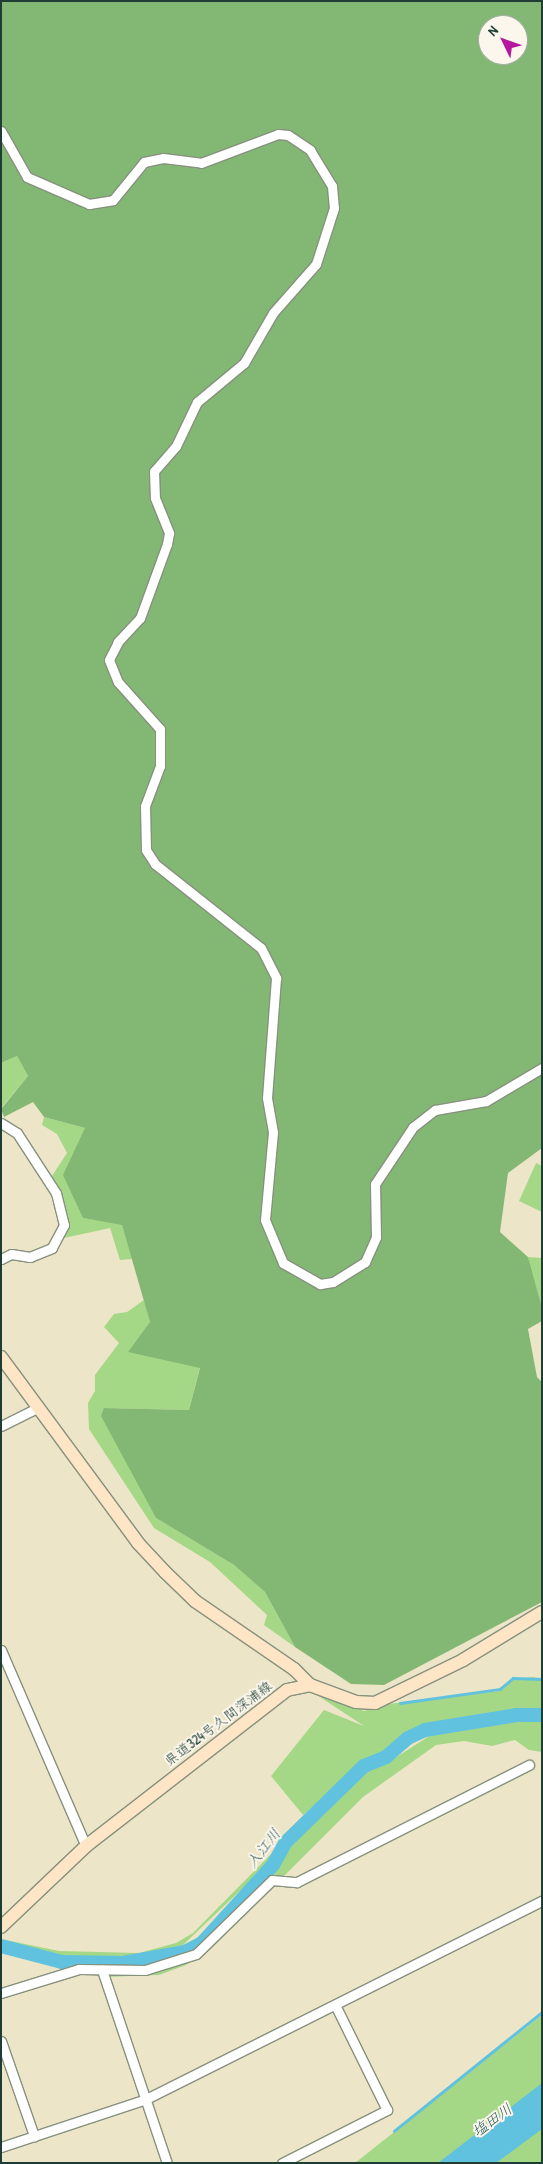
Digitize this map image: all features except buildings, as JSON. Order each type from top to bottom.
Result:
[{"type":"main road","points":[[1,1357],[165,1572],[195,1601],[294,1669],[310,1685],[356,1702],[376,1703],[463,1660],[542,1612]]},
{"type":"main road","name":"県道324号久間深浦線","points":[[1,1927],[86,1846],[268,1702],[287,1690],[310,1685]]},
{"type":"street","points":[[1,131],[27,177],[90,204],[113,200],[144,162],[201,162],[278,134],[288,135],[310,150],[332,186],[334,208],[316,264],[273,313],[244,363],[196,402],[179,441],[154,471],[155,498],[169,532],[167,544],[140,618],[118,642],[109,660],[118,682],[160,729],[160,766],[145,806],[146,850],[155,864],[261,948],[276,978],[267,1098],[273,1132],[265,1220],[283,1263],[320,1284],[333,1282],[365,1262],[376,1236],[374,1184],[413,1127],[435,1110],[486,1101],[542,1068]]},
{"type":"street","points":[[1,1123],[17,1133],[56,1193],[64,1225],[52,1248],[30,1257],[11,1254],[1,1259]]},
{"type":"street","points":[[1,1426],[39,1407]]},
{"type":"street","points":[[1,1650],[86,1846]]},
{"type":"street","points":[[1,1993],[79,1969],[145,1970],[196,1954],[272,1880],[297,1882],[529,1765]]},
{"type":"street","points":[[1,2147],[146,2099],[542,1900]]},
{"type":"street","points":[[102,1970],[167,2163]]},
{"type":"street","points":[[282,2163],[387,2110],[334,2005]]},
{"type":"street","points":[[1,2041],[34,2136]]},
{"type":"green space","points":[[1,1],[542,1],[542,1148],[508,1173],[500,1232],[528,1257],[542,1308],[542,1321],[528,1329],[537,1377],[542,1382],[542,1602],[384,1685],[351,1684],[295,1647],[265,1592],[234,1565],[156,1518],[101,1416],[104,1408],[189,1410],[200,1368],[128,1352],[150,1322],[122,1225],[83,1218],[63,1175],[85,1128],[44,1117],[33,1102],[4,1117],[1,1109],[28,1076],[17,1056],[1,1063]]},
{"type":"green space","points":[[17,1056],[28,1076],[1,1108],[1,1063]]},
{"type":"green space","points":[[44,1117],[85,1128],[83,1218],[122,1224],[132,1259],[120,1260],[110,1228],[64,1238],[68,1219],[52,1176],[67,1153],[57,1134],[42,1125]]},
{"type":"green space","points":[[536,1163],[542,1166],[542,1212],[519,1201]]},
{"type":"green space","points":[[528,1257],[542,1258],[542,1305],[538,1306]]},
{"type":"green space","points":[[144,1300],[150,1322],[200,1367],[189,1410],[104,1408],[156,1518],[234,1565],[265,1592],[295,1647],[264,1625],[267,1615],[210,1562],[154,1528],[89,1429],[88,1403],[95,1391],[95,1375],[119,1343],[104,1327],[114,1314],[127,1312]]},
{"type":"green space","points":[[534,1677],[542,1681],[542,1711],[530,1708],[418,1727],[394,1747],[366,1760],[303,1815],[271,1776],[324,1710],[364,1726],[314,1693],[364,1711],[388,1704],[499,1691],[515,1679]]},
{"type":"green space","points":[[524,1718],[542,1721],[542,1752],[529,1750],[515,1740],[492,1746],[464,1741],[436,1745],[363,1797],[210,1950],[186,1965],[159,1975],[103,1977],[79,1972],[141,1966],[185,1955],[203,1944],[283,1861],[290,1842],[372,1765],[387,1763],[434,1733]]},
{"type":"green space","points":[[271,1854],[268,1864],[183,1945],[141,1956],[64,1957],[15,1949],[1,1939],[59,1951],[139,1953],[176,1943],[193,1933]]},
{"type":"green space","points":[[542,2015],[542,2092],[450,2163],[355,2163]]},
{"type":"green space","points":[[542,2110],[542,2163],[470,2163]]},
{"type":"water","points":[[542,2083],[542,2129],[496,2163],[438,2163]]},
{"type":"waterway","points":[[400,1703],[500,1689],[513,1678],[542,1679]]},
{"type":"waterway","name":"入江川","points":[[1,1946],[62,1962],[123,1963],[185,1952],[202,1943],[273,1865],[286,1842],[364,1766],[386,1757],[408,1738],[425,1730],[517,1715],[542,1715]]},
{"type":"waterway","points":[[394,2131],[542,2012]]},
{"type":"water label","name":"塩田川","points":[[492,2120]]}]
